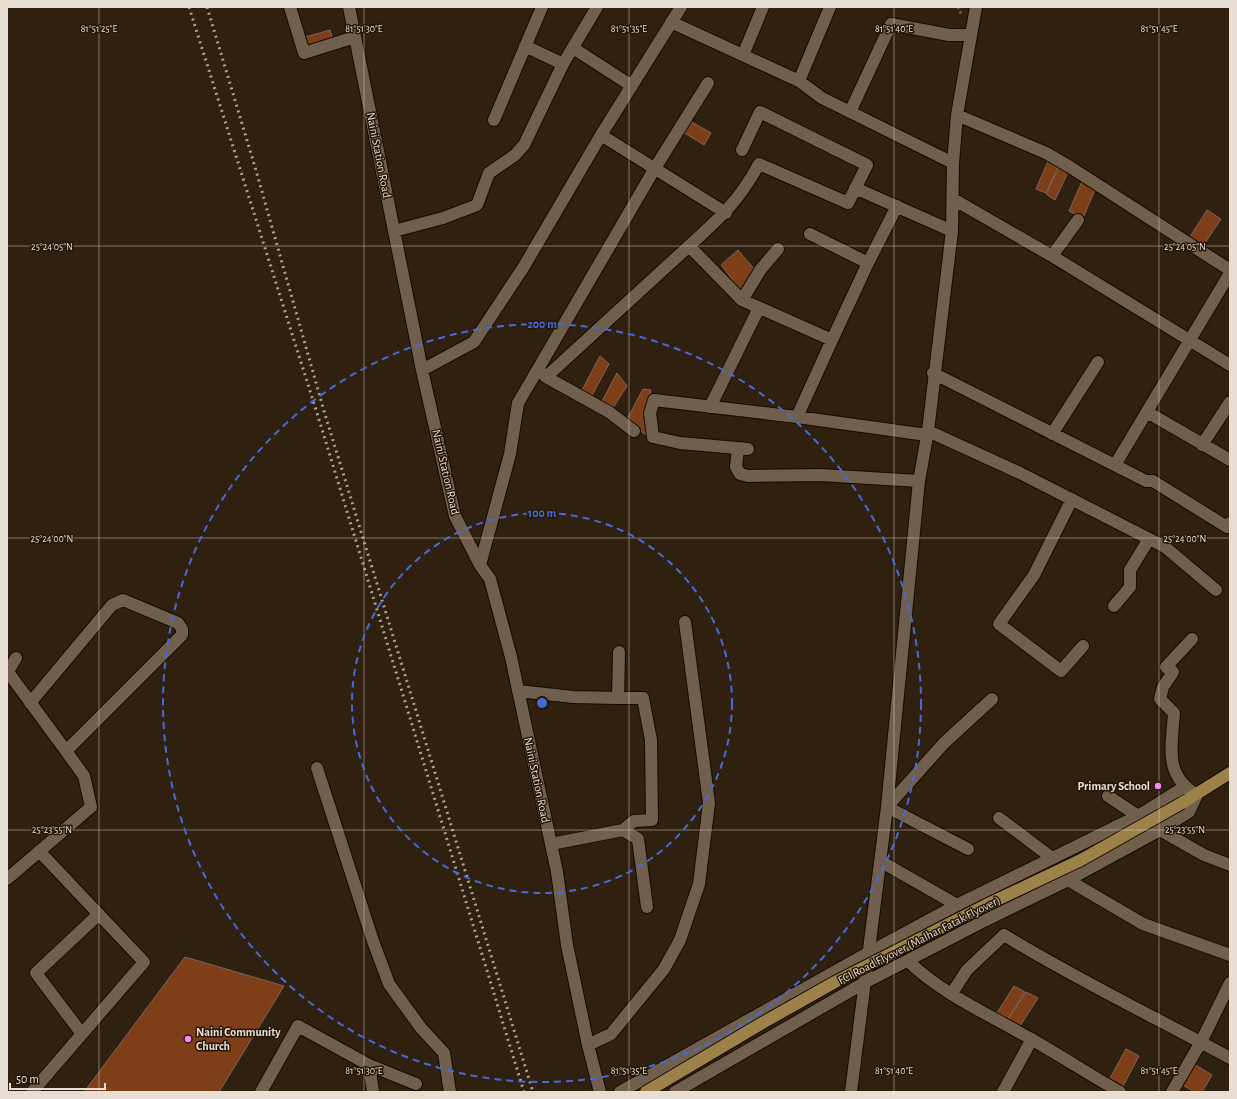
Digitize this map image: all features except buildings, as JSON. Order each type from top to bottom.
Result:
[{"type":"main road","name":"FCI Road Flyover (Malhar Fatak Flyover)","points":[[646,1092],[764,1022],[836,982],[1081,860],[1197,795],[1230,773]]},
{"type":"street","points":[[290,7],[304,52],[355,37]]},
{"type":"street","name":"Naini Station Road","points":[[349,7],[422,370],[455,516],[480,565],[490,579],[518,691],[551,844],[557,872],[568,945],[588,1045],[600,1092]]},
{"type":"street","points":[[494,120],[542,7]]},
{"type":"street","points":[[394,231],[443,218],[478,205],[489,173],[515,155],[524,145],[563,64],[597,7]]},
{"type":"street","points":[[422,370],[474,342],[523,268],[601,135],[681,7]]},
{"type":"street","points":[[743,55],[763,7]]},
{"type":"street","points":[[799,81],[830,7]]},
{"type":"street","points":[[851,1092],[887,807],[919,481],[927,433],[952,231],[953,163],[957,115],[976,7]]},
{"type":"street","points":[[671,22],[799,81],[822,98],[953,163]]},
{"type":"street","points":[[850,112],[891,24],[949,35],[970,35]]},
{"type":"street","points":[[525,46],[563,64]]},
{"type":"street","points":[[573,48],[632,86]]},
{"type":"street","points":[[480,565],[510,454],[518,403],[542,373],[655,168],[708,83]]},
{"type":"street","points":[[542,373],[726,213],[747,187],[759,164],[848,203],[868,165],[760,112],[742,150]]},
{"type":"street","points":[[957,115],[1046,153],[1230,270]]},
{"type":"street","points":[[601,135],[726,213]]},
{"type":"street","points":[[855,188],[952,231]]},
{"type":"street","points":[[953,199],[1052,256],[1230,365]]},
{"type":"street","points":[[797,417],[868,263],[897,206]]},
{"type":"street","points":[[1052,256],[1078,220]]},
{"type":"street","points":[[810,234],[868,263]]},
{"type":"street","points":[[689,246],[742,300],[832,340]]},
{"type":"street","points":[[742,300],[760,269],[778,249]]},
{"type":"street","points":[[1115,465],[1230,273]]},
{"type":"street","points":[[710,407],[759,308]]},
{"type":"street","points":[[1052,434],[1098,362]]},
{"type":"street","points":[[542,373],[610,412],[634,431]]},
{"type":"street","points":[[934,373],[1146,481],[1153,481],[1227,527],[1230,523]]},
{"type":"street","points":[[919,481],[820,475],[748,476],[740,474],[736,467],[743,448],[680,443],[653,437],[650,413],[654,400],[927,433],[1072,499],[1165,547],[1216,590]]},
{"type":"street","points":[[1202,445],[1230,402]]},
{"type":"street","points":[[1147,412],[1230,460]]},
{"type":"street","points":[[1072,499],[1034,575],[999,624],[1061,671],[1083,646]]},
{"type":"street","points":[[1114,606],[1130,587],[1130,570],[1149,539]]},
{"type":"street","points":[[30,703],[112,605],[123,600],[178,623],[182,629],[182,635],[66,751]]},
{"type":"street","points":[[588,1045],[611,1034],[664,969],[680,940],[698,884],[709,803],[685,622]]},
{"type":"street","points":[[675,1092],[864,983],[986,920],[1068,880],[1160,830],[1189,812],[1197,795],[1184,787],[1170,761],[1174,713],[1160,699],[1163,687],[1173,672],[1161,663],[1192,639]]},
{"type":"street","points":[[618,698],[619,652]]},
{"type":"street","points":[[7,879],[92,807],[84,776],[7,673],[16,658]]},
{"type":"street","points":[[518,691],[573,697],[643,698],[651,740],[653,794],[652,820],[634,821],[623,830],[551,844]]},
{"type":"street","points":[[887,807],[944,743],[992,699]]},
{"type":"street","points":[[317,768],[373,940],[389,984],[421,1028],[444,1054],[450,1092]]},
{"type":"street","points":[[620,1092],[868,953],[957,905],[1138,816],[1184,787]]},
{"type":"street","points":[[1108,796],[1138,816]]},
{"type":"street","points":[[887,807],[968,849]]},
{"type":"street","points":[[999,818],[1052,858]]},
{"type":"street","points":[[623,830],[638,839],[647,907]]},
{"type":"street","points":[[1160,830],[1204,855],[1230,866]]},
{"type":"street","points":[[32,1092],[144,962],[39,852]]},
{"type":"street","points":[[880,861],[957,905]]},
{"type":"street","points":[[1068,880],[1142,924],[1230,955]]},
{"type":"street","points":[[82,1034],[36,973],[99,914]]},
{"type":"street","points":[[952,993],[967,970],[1004,935],[1090,986],[1230,1058]]},
{"type":"street","points":[[908,961],[916,969],[952,993],[1120,1092]]},
{"type":"street","points":[[1172,1092],[1201,1042],[1230,983]]},
{"type":"street","points":[[261,1092],[298,1026],[369,1066],[416,1084]]},
{"type":"street","points":[[1003,1092],[1032,1039]]},
{"type":"street","points":[[369,1066],[371,1091]]},
{"type":"railway","points":[[189,7],[317,413],[524,1092]]},
{"type":"railway","points":[[207,7],[255,167],[324,411],[533,1092]]},
{"type":"place","name":"Primary School","points":[[1158,786]]},
{"type":"place","name":"Naini Community Church","points":[[188,1039]]}]
